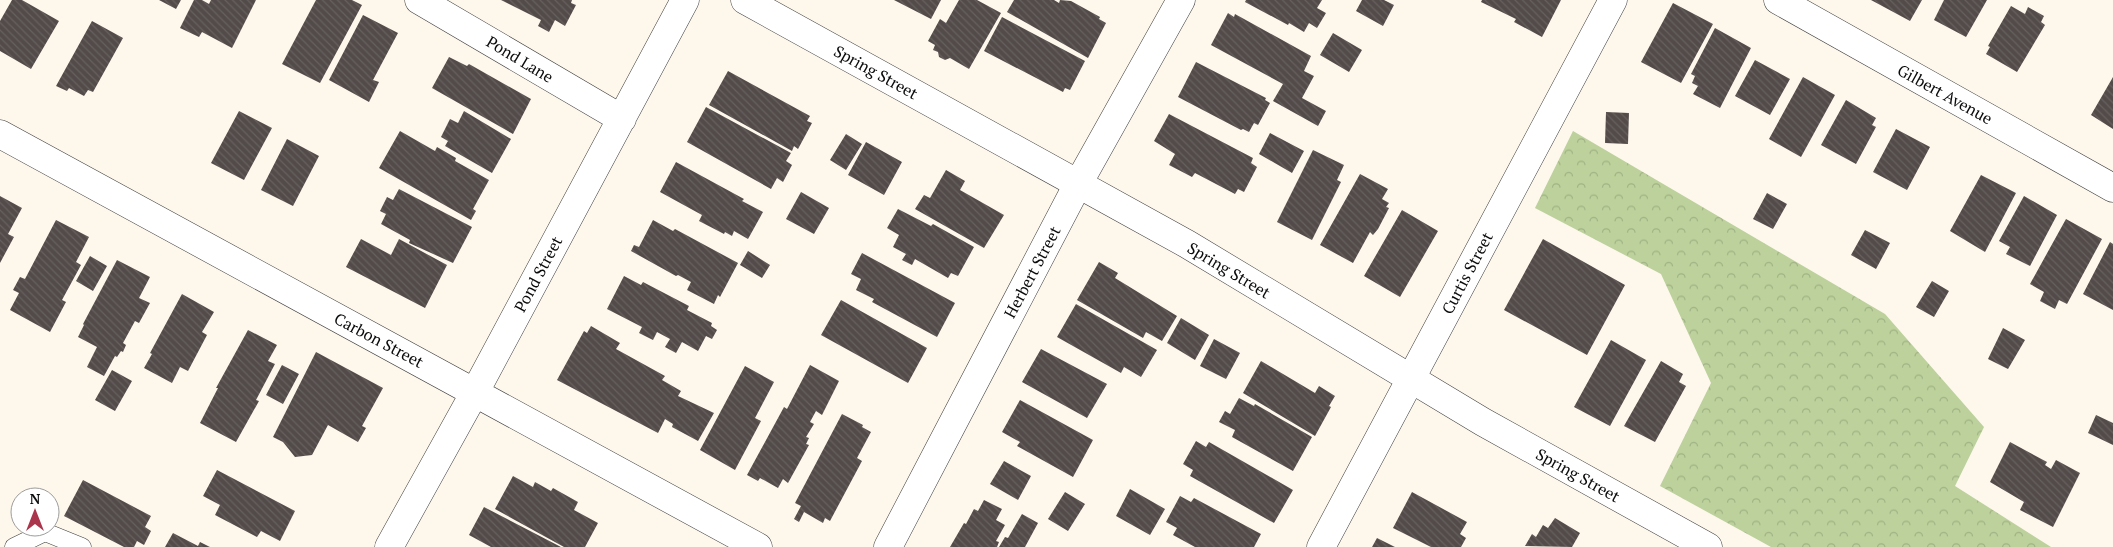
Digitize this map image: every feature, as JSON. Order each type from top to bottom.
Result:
[{"type":"street","name":"Pond Lane","points":[[418,0],[622,119]]},
{"type":"street","name":"Pond Street","points":[[389,547],[475,392],[685,0]]},
{"type":"street","name":"Spring Street","points":[[746,0],[1186,244],[1483,422],[1708,547]]},
{"type":"street","name":"Herbert Street","points":[[888,547],[1078,184],[1181,0]]},
{"type":"street","name":"Curtis Street","points":[[1321,547],[1613,0]]},
{"type":"street","name":"Gilbert Avenue","points":[[1778,0],[2113,188]]},
{"type":"street","name":"Carbon Street","points":[[0,134],[758,547]]},
{"type":"lane","points":[[14,547],[45,532],[82,547]]},
{"type":"green space","points":[[1573,131],[1885,314],[1984,427],[1955,486],[2051,547],[1771,547],[1660,486],[1711,383],[1661,274],[1535,208]]},
{"type":"building","points":[[12,0],[22,0],[59,21],[31,69],[0,51],[0,21]]},
{"type":"building","points":[[159,0],[181,0],[176,9]]},
{"type":"building","points":[[194,0],[202,0],[209,4],[211,0],[256,0],[232,48],[202,32],[199,37],[180,28]]},
{"type":"building","points":[[316,0],[352,0],[362,5],[320,83],[282,64]]},
{"type":"building","points":[[501,0],[572,0],[571,3],[576,5],[565,26],[555,20],[549,32],[538,26],[541,20]]},
{"type":"building","points":[[894,0],[941,0],[931,19]]},
{"type":"building","points":[[959,0],[977,0],[1001,13],[969,69],[950,58],[945,60],[939,57],[938,52],[933,50],[935,45],[928,41],[940,19],[946,23]]},
{"type":"building","points":[[1014,0],[1054,0],[1059,3],[1060,0],[1071,1],[1100,17],[1099,19],[1106,23],[1088,58],[1007,12]]},
{"type":"building","points":[[1246,0],[1322,0],[1317,8],[1326,13],[1317,28],[1309,23],[1304,32],[1245,2]]},
{"type":"building","points":[[1362,0],[1384,0],[1394,5],[1383,26],[1356,11]]},
{"type":"building","points":[[1482,0],[1561,0],[1542,37],[1514,22],[1516,19],[1481,2]]},
{"type":"building","points":[[1871,0],[1922,0],[1910,21]]},
{"type":"building","points":[[1944,0],[1987,0],[1966,37],[1934,20]]},
{"type":"building","points":[[1673,3],[1713,24],[1681,83],[1641,62]]},
{"type":"building","points":[[2011,6],[2025,14],[2028,7],[2044,16],[2041,22],[2045,25],[2017,72],[1986,54],[1990,47],[1988,46]]},
{"type":"building","points":[[1228,13],[1234,17],[1235,14],[1311,56],[1304,71],[1314,76],[1302,98],[1326,111],[1318,126],[1273,101],[1283,84],[1211,45]]},
{"type":"building","points":[[363,15],[398,33],[373,80],[379,82],[369,102],[329,80]]},
{"type":"building","points":[[1002,17],[1085,61],[1070,90],[1065,88],[1063,92],[984,51]]},
{"type":"building","points":[[92,21],[123,38],[93,92],[88,90],[84,96],[69,88],[67,91],[56,86]]},
{"type":"building","points":[[1715,28],[1751,48],[1720,108],[1693,94],[1698,86],[1692,83],[1695,76],[1691,74]]},
{"type":"building","points":[[1333,33],[1362,50],[1349,72],[1320,55]]},
{"type":"building","points":[[449,57],[467,66],[469,64],[531,99],[513,134],[432,88]]},
{"type":"building","points":[[1755,60],[1790,79],[1770,115],[1735,96]]},
{"type":"building","points":[[1196,62],[1266,98],[1265,100],[1270,103],[1258,125],[1254,123],[1249,132],[1241,130],[1178,97]]},
{"type":"building","points":[[728,71],[810,116],[807,121],[812,123],[798,149],[794,146],[792,151],[709,105]]},
{"type":"building","points":[[1803,77],[1835,95],[1801,157],[1769,139]]},
{"type":"building","points":[[2113,77],[2113,129],[2091,115]]},
{"type":"building","points":[[1846,100],[1876,118],[1872,125],[1876,127],[1856,164],[1821,145]]},
{"type":"building","points":[[706,107],[791,153],[786,161],[792,165],[783,182],[777,178],[771,189],[687,142]]},
{"type":"building","points":[[239,111],[272,128],[244,180],[211,163]]},
{"type":"building","points":[[464,111],[511,139],[492,173],[445,146],[448,141],[441,137],[450,119],[458,123]]},
{"type":"building","points":[[1606,112],[1629,113],[1628,144],[1605,143]]},
{"type":"building","points":[[1169,114],[1253,158],[1251,163],[1257,167],[1244,192],[1238,189],[1235,194],[1195,173],[1192,177],[1169,165],[1175,154],[1154,141]]},
{"type":"building","points":[[1896,129],[1930,147],[1907,190],[1873,172]]},
{"type":"building","points":[[400,131],[435,151],[437,147],[456,158],[455,161],[489,180],[473,209],[476,211],[471,220],[379,168]]},
{"type":"building","points":[[1270,133],[1304,151],[1292,173],[1259,154]]},
{"type":"building","points":[[846,134],[862,144],[846,170],[830,160]]},
{"type":"building","points":[[287,139],[319,156],[293,206],[261,190]]},
{"type":"building","points":[[866,142],[902,162],[884,195],[848,175]]},
{"type":"building","points":[[1313,150],[1344,165],[1337,180],[1341,182],[1312,240],[1277,222]]},
{"type":"building","points":[[676,162],[744,199],[742,201],[763,212],[748,239],[734,231],[732,236],[725,232],[724,234],[699,221],[702,215],[660,192]]},
{"type":"building","points":[[946,170],[965,181],[960,190],[1004,215],[984,248],[915,209],[924,195],[930,198]]},
{"type":"building","points":[[1360,174],[1388,189],[1382,199],[1389,203],[1386,207],[1389,208],[1378,229],[1373,235],[1370,232],[1353,263],[1320,245]]},
{"type":"building","points":[[1981,175],[2016,193],[1985,252],[1950,231]]},
{"type":"building","points":[[399,189],[472,227],[453,263],[409,243],[410,240],[381,224],[386,214],[380,211],[387,197],[393,200]]},
{"type":"building","points":[[801,192],[829,208],[814,234],[786,219]]},
{"type":"building","points":[[1767,193],[1787,204],[1773,229],[1753,219]]},
{"type":"building","points":[[0,196],[22,208],[8,234],[14,237],[0,263]]},
{"type":"building","points":[[2024,196],[2057,215],[2030,266],[2006,254],[2010,247],[1999,241]]},
{"type":"building","points":[[898,209],[931,226],[933,224],[974,247],[958,276],[951,273],[948,278],[915,259],[912,265],[902,260],[906,254],[893,247],[899,235],[887,228]]},
{"type":"building","points":[[1402,210],[1438,231],[1400,297],[1364,276]]},
{"type":"building","points":[[2066,219],[2102,239],[2067,304],[2059,300],[2055,309],[2040,301],[2044,292],[2030,284]]},
{"type":"building","points":[[56,220],[89,237],[76,262],[81,265],[62,300],[66,302],[50,332],[10,310],[19,293],[13,290],[20,277],[25,279]]},
{"type":"building","points":[[653,220],[673,231],[675,229],[738,263],[720,297],[718,295],[714,304],[687,290],[691,282],[678,275],[676,276],[631,251],[634,245],[639,247]]},
{"type":"building","points":[[1865,230],[1890,243],[1876,269],[1851,255]]},
{"type":"building","points":[[361,239],[391,255],[399,239],[447,265],[425,308],[346,267]]},
{"type":"building","points":[[1543,239],[1625,285],[1587,355],[1504,310]]},
{"type":"building","points":[[2110,242],[2113,244],[2113,310],[2083,294]]},
{"type":"building","points":[[748,251],[770,265],[762,278],[740,265]]},
{"type":"building","points":[[862,253],[955,303],[937,337],[872,302],[874,299],[856,290],[861,279],[851,274]]},
{"type":"building","points":[[90,256],[107,266],[93,291],[76,281]]},
{"type":"building","points":[[117,260],[150,277],[139,298],[150,303],[139,323],[135,321],[123,343],[126,345],[123,352],[121,351],[117,357],[115,356],[104,376],[87,367],[97,347],[78,337]]},
{"type":"building","points":[[1099,262],[1118,273],[1115,278],[1177,316],[1162,341],[1146,332],[1143,338],[1077,300]]},
{"type":"building","points":[[624,276],[641,285],[643,282],[689,306],[687,310],[712,323],[711,326],[717,330],[712,339],[706,336],[698,351],[682,342],[676,353],[665,347],[670,339],[657,332],[653,340],[639,333],[642,327],[607,309]]},
{"type":"building","points":[[1932,281],[1949,291],[1934,317],[1916,307]]},
{"type":"building","points":[[182,294],[214,312],[202,332],[207,335],[188,371],[180,367],[172,383],[144,368],[152,354],[150,353]]},
{"type":"building","points":[[841,300],[927,348],[908,383],[821,335]]},
{"type":"building","points":[[1076,304],[1157,350],[1141,377],[1124,367],[1121,373],[1057,337]]},
{"type":"building","points":[[1181,318],[1209,335],[1195,360],[1167,343]]},
{"type":"building","points":[[591,326],[620,343],[616,349],[665,376],[662,380],[681,391],[678,396],[714,413],[698,441],[672,427],[673,424],[665,419],[658,433],[557,380],[584,331],[587,333]]},
{"type":"building","points":[[2003,328],[2025,340],[2008,369],[1988,359]]},
{"type":"building","points":[[248,330],[277,345],[268,361],[275,364],[256,400],[259,401],[236,442],[200,423],[218,388],[216,388]]},
{"type":"building","points":[[1214,339],[1240,353],[1226,379],[1200,366]]},
{"type":"building","points":[[1611,340],[1646,360],[1610,426],[1574,407]]},
{"type":"building","points":[[1041,349],[1107,384],[1087,418],[1022,382]]},
{"type":"building","points":[[316,352],[383,388],[362,426],[366,428],[358,442],[328,425],[312,455],[295,457],[283,442],[273,437]]},
{"type":"building","points":[[1261,361],[1315,393],[1319,386],[1335,396],[1315,436],[1243,393]]},
{"type":"building","points":[[1661,361],[1683,374],[1679,382],[1686,386],[1655,442],[1624,426]]},
{"type":"building","points":[[282,365],[299,374],[283,404],[266,395]]},
{"type":"building","points":[[810,365],[839,381],[822,415],[816,411],[810,422],[814,424],[806,437],[809,438],[806,444],[809,445],[788,483],[783,479],[778,488],[760,478],[758,481],[747,475],[784,407],[787,409]]},
{"type":"building","points":[[745,366],[774,382],[755,418],[761,421],[735,470],[700,450]]},
{"type":"building","points":[[112,370],[132,381],[115,411],[95,400]]},
{"type":"building","points":[[1239,398],[1254,406],[1255,404],[1312,437],[1293,471],[1232,437],[1235,430],[1219,422],[1225,411],[1230,414]]},
{"type":"building","points":[[1020,400],[1093,440],[1073,477],[1017,446],[1020,442],[1002,432]]},
{"type":"building","points":[[842,414],[863,425],[862,427],[871,432],[857,458],[862,461],[830,521],[825,518],[823,523],[804,512],[799,522],[794,519],[801,506],[795,503]]},
{"type":"building","points":[[2096,415],[2113,423],[2113,445],[2088,433]]},
{"type":"building","points":[[1196,441],[1206,447],[1209,442],[1293,490],[1274,523],[1190,476],[1193,470],[1183,464]]},
{"type":"building","points":[[2010,442],[2047,462],[2045,465],[2051,469],[2056,460],[2080,473],[2053,527],[2020,510],[2024,502],[1990,482]]},
{"type":"building","points":[[1004,461],[1031,476],[1018,500],[990,484]]},
{"type":"building","points":[[217,470],[295,511],[280,541],[261,531],[257,537],[215,515],[220,505],[203,496]]},
{"type":"building","points":[[513,476],[533,487],[535,482],[551,491],[553,488],[578,502],[574,510],[598,523],[585,547],[564,547],[495,509]]},
{"type":"building","points":[[83,480],[151,516],[145,527],[151,531],[144,545],[137,541],[134,547],[124,547],[64,516]]},
{"type":"building","points":[[1130,489],[1165,509],[1150,535],[1116,516]]},
{"type":"building","points":[[1065,492],[1085,504],[1068,531],[1048,519]]},
{"type":"building","points":[[1412,492],[1467,522],[1460,534],[1466,538],[1461,547],[1431,547],[1393,528]]},
{"type":"building","points":[[1180,496],[1191,502],[1194,498],[1261,534],[1254,547],[1195,547],[1173,535],[1177,528],[1166,522]]},
{"type":"building","points":[[984,500],[1002,509],[996,520],[1005,525],[996,541],[999,542],[997,547],[950,547],[974,509],[978,511]]},
{"type":"building","points":[[484,507],[561,547],[491,547],[469,535]]},
{"type":"building","points":[[1022,514],[1038,523],[1025,547],[999,547],[1005,537],[1008,538]]},
{"type":"building","points":[[1555,518],[1580,533],[1572,547],[1525,546],[1532,534],[1536,537],[1543,525],[1548,528]]},
{"type":"building","points":[[173,533],[198,546],[200,542],[210,547],[165,547]]},
{"type":"building","points":[[1377,538],[1395,547],[1372,547]]}]
